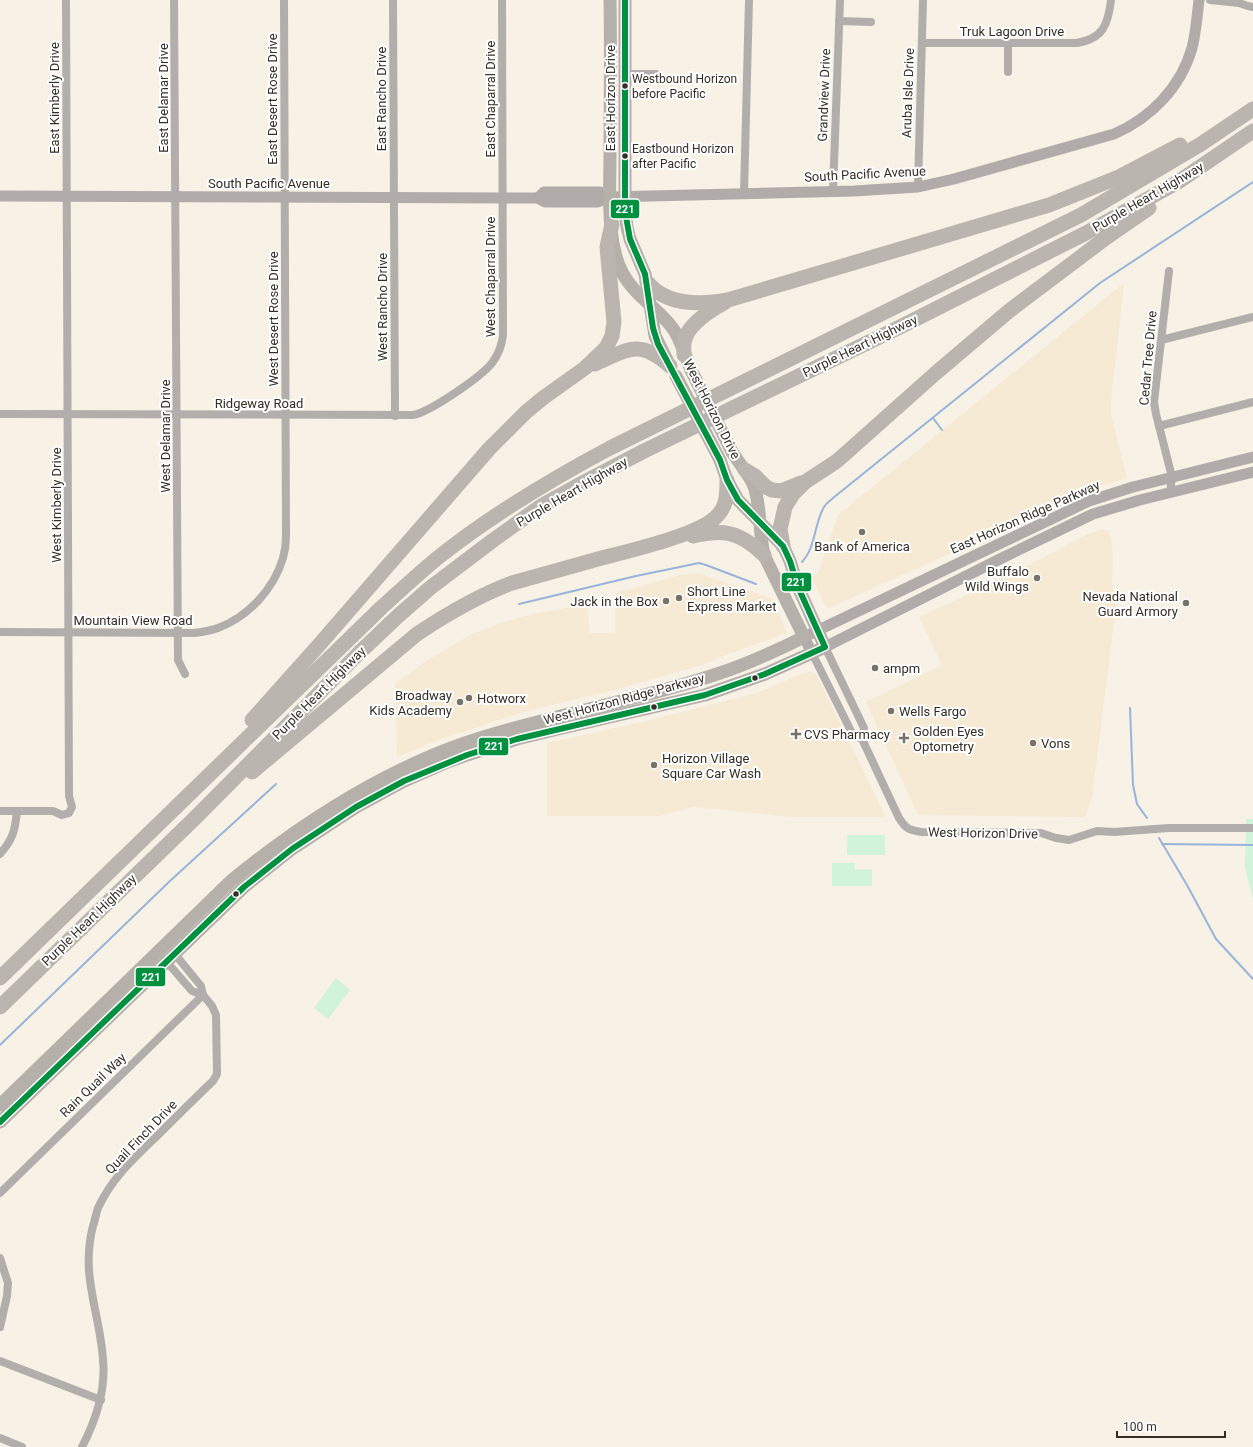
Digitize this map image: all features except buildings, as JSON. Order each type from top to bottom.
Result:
[{"type":"highway","points":[[647,282],[660,294],[676,300],[702,303],[728,300],[1049,205],[1119,177],[1253,104]]},
{"type":"highway","name":"Purple Heart Highway","points":[[0,978],[381,608],[440,556],[524,497],[563,473],[610,448],[1081,215],[1201,144],[1253,109]]},
{"type":"highway","name":"Purple Heart Highway","points":[[0,1007],[195,818],[359,653],[398,616],[463,562],[541,506],[644,450],[898,328],[1086,233],[1178,182],[1253,131]]},
{"type":"highway","points":[[745,470],[755,476],[769,489],[776,491],[805,482],[837,461],[936,372],[1009,311],[1107,237],[1160,201],[1178,182]]},
{"type":"highway","points":[[159,823],[319,645],[489,449],[526,412],[585,368],[606,348],[613,329],[607,246],[612,224]]},
{"type":"highway","points":[[684,355],[684,340],[687,333],[705,315],[728,300]]},
{"type":"highway","points":[[585,368],[618,353],[634,349],[653,353],[673,371]]},
{"type":"highway","points":[[674,538],[705,525],[716,517],[727,498],[727,480]]},
{"type":"highway","points":[[783,546],[780,534],[783,514],[789,500],[805,482]]},
{"type":"highway","points":[[195,818],[417,634],[446,615],[490,591],[674,538],[712,532],[733,534],[746,540],[764,555]]},
{"type":"main road","name":"East Horizon Drive","points":[[610,0],[610,197]]},
{"type":"main road","name":"East Horizon Drive","points":[[625,0],[625,196]]},
{"type":"main road","name":"West Horizon Drive","points":[[625,196],[625,211],[628,233],[632,247],[641,264],[647,282],[655,336],[720,460],[727,480],[738,500],[783,546],[790,561],[798,587],[825,647]]},
{"type":"main road","name":"West Horizon Drive","points":[[610,197],[616,254],[622,272],[633,288],[672,327],[679,339],[691,370],[732,452],[745,470],[754,487],[761,543],[764,555],[804,637]]},
{"type":"main road","name":"West Horizon Ridge Parkway","points":[[0,1105],[232,880],[263,855],[404,781],[516,734],[625,699],[719,674],[759,659],[804,637]]},
{"type":"main road","name":"West Horizon Ridge Parkway","points":[[0,1122],[244,887],[273,863],[303,834],[348,797],[430,757],[476,739],[516,734],[628,714],[705,695],[765,674],[825,647]]},
{"type":"main road","points":[[625,699],[628,714]]},
{"type":"main road","points":[[404,781],[403,776],[405,773],[424,764],[430,757]]},
{"type":"main road","points":[[170,957],[165,956],[167,950],[202,916],[207,904]]},
{"type":"street","name":"East Kimberly Drive","points":[[66,0],[67,197]]},
{"type":"street","name":"East Delamar Drive","points":[[174,0],[176,197]]},
{"type":"street","name":"East Desert Rose Drive","points":[[284,0],[285,197]]},
{"type":"street","name":"East Rancho Drive","points":[[393,0],[394,198]]},
{"type":"street","name":"East Chaparral Drive","points":[[502,0],[503,198]]},
{"type":"street","points":[[744,193],[749,0]]},
{"type":"street","name":"Grandview Drive","points":[[833,191],[840,0]]},
{"type":"street","name":"Aruba Isle Drive","points":[[918,187],[923,0]]},
{"type":"street","name":"Truk Lagoon Drive","points":[[922,43],[1086,42],[1099,34],[1108,20],[1111,0]]},
{"type":"street","name":"South Pacific Avenue","points":[[0,196],[538,198],[544,192],[600,192],[610,197],[898,189],[918,187],[954,179],[1114,134],[1132,125],[1150,113],[1171,91],[1184,70],[1192,46],[1199,0]]},
{"type":"street","points":[[1210,0],[1239,3],[1253,7]]},
{"type":"street","points":[[839,21],[871,22]]},
{"type":"street","points":[[1008,43],[1008,72]]},
{"type":"street","points":[[625,74],[656,74]]},
{"type":"street","name":"West Kimberly Drive","points":[[17,811],[52,811],[62,815],[69,813],[72,807],[69,796],[67,197]]},
{"type":"street","name":"West Delamar Drive","points":[[176,197],[178,660],[185,674]]},
{"type":"street","name":"West Desert Rose Drive","points":[[257,602],[277,575],[284,556],[286,536],[285,197]]},
{"type":"street","name":"West Rancho Drive","points":[[394,198],[395,416]]},
{"type":"street","name":"West Chaparral Drive","points":[[498,355],[503,335],[503,198]]},
{"type":"street","name":"Cedar Tree Drive","points":[[1169,270],[1154,402],[1172,477],[1170,492]]},
{"type":"street","points":[[1161,340],[1253,315]]},
{"type":"street","name":"Ridgeway Road","points":[[0,414],[286,416],[395,416],[419,414],[435,406],[484,371],[498,355]]},
{"type":"street","points":[[1159,426],[1253,402]]},
{"type":"street","name":"East Horizon Ridge Parkway","points":[[818,630],[1090,501],[1116,492],[1253,457]]},
{"type":"street","name":"East Horizon Ridge Parkway","points":[[825,647],[1004,557],[1094,514],[1170,492],[1253,472]]},
{"type":"street","points":[[997,545],[1004,557]]},
{"type":"street","name":"Mountain View Road","points":[[0,632],[194,633],[218,628],[239,617],[257,602]]},
{"type":"street","name":"West Horizon Ridge Parkway","points":[[804,637],[818,630]]},
{"type":"street","name":"West Horizon Drive","points":[[804,637],[852,733],[862,739],[899,818],[905,827],[911,831],[1041,833],[1056,838],[1069,840],[1097,831],[1114,832],[1169,828],[1253,828]]},
{"type":"street","name":"West Horizon Drive","points":[[825,647],[864,728],[862,739]]},
{"type":"street","points":[[0,811],[17,811],[13,835],[0,854]]},
{"type":"street","name":"Quail Finch Drive","points":[[82,1447],[90,1432],[101,1400],[104,1361],[90,1284],[88,1261],[91,1236],[98,1210],[107,1191],[122,1170],[213,1081],[217,1074],[216,1014],[204,995],[201,986],[170,957]]},
{"type":"street","name":"Rain Quail Way","points":[[0,1193],[204,995]]},
{"type":"street","points":[[0,1258],[8,1283],[7,1296],[0,1327]]},
{"type":"street","points":[[0,1361],[101,1400]]},
{"type":"street","points":[[0,1438],[22,1447]]},
{"type":"shaded area","points":[[1124,283],[1111,414],[1127,478],[1094,488],[1053,505],[1035,510],[980,540],[827,609],[811,577],[818,573],[838,515]]},
{"type":"shaded area","points":[[1100,530],[1108,530],[1112,541],[1112,583],[1116,607],[1092,798],[1085,817],[918,815],[866,702],[942,665],[919,617],[1004,578],[1088,534]]},
{"type":"shaded area","points":[[699,573],[773,599],[787,633],[702,665],[614,690],[523,712],[438,740],[397,757],[395,684],[423,663],[472,634],[504,622],[529,615],[587,604],[590,633],[615,633],[615,593],[681,575]]},
{"type":"shaded area","points":[[808,671],[816,674],[886,817],[793,817],[693,807],[659,816],[547,816],[547,743],[642,722],[757,693]]},
{"type":"green space","points":[[1246,819],[1253,819],[1253,899],[1245,867]]},
{"type":"green space","points":[[847,835],[885,835],[885,855],[847,855]]},
{"type":"green space","points":[[832,863],[855,863],[855,870],[872,869],[872,886],[832,886]]},
{"type":"green space","points":[[336,978],[350,990],[328,1019],[314,1008]]},
{"type":"waterway","points":[[802,562],[810,549],[818,521],[827,503],[1100,283],[1253,182]]},
{"type":"waterway","points":[[933,418],[942,430]]},
{"type":"waterway","points":[[519,604],[636,576],[699,563],[756,584]]},
{"type":"waterway","points":[[1130,708],[1133,785],[1137,804],[1147,818]]},
{"type":"waterway","points":[[0,1045],[171,880],[276,784]]},
{"type":"waterway","points":[[1159,838],[1187,885],[1216,939],[1253,979]]},
{"type":"waterway","points":[[1162,844],[1253,845]]},
{"type":"transit line","name":"221","points":[[0,1122],[244,887],[292,849],[356,807],[404,781],[467,755],[517,739],[705,695],[765,674],[825,647],[798,587],[790,561],[783,546],[738,500],[727,480],[720,460],[658,344],[653,328],[645,274],[630,239],[625,211],[625,0]]},
{"type":"place","name":"Westbound Horizon before Pacific","points":[[625,86]]},
{"type":"place","name":"Eastbound Horizon after Pacific","points":[[625,156]]},
{"type":"place","name":"Bank of America","points":[[862,532]]},
{"type":"place","name":"Buffalo Wild Wings","points":[[1037,578]]},
{"type":"place","name":"Short Line Express Market","points":[[679,598]]},
{"type":"place","name":"Jack in the Box","points":[[666,601]]},
{"type":"place","name":"Nevada National Guard Armory","points":[[1186,603]]},
{"type":"place","name":"ampm","points":[[875,668]]},
{"type":"place","name":"Hotworx","points":[[469,698]]},
{"type":"place","name":"Broadway Kids Academy","points":[[460,702]]},
{"type":"place","name":"Wells Fargo","points":[[891,711]]},
{"type":"place","name":"CVS Pharmacy","points":[[796,734]]},
{"type":"place","name":"Golden Eyes Optometry","points":[[904,738]]},
{"type":"place","name":"Vons","points":[[1033,743]]},
{"type":"place","name":"Horizon Village Square Car Wash","points":[[654,765]]}]
